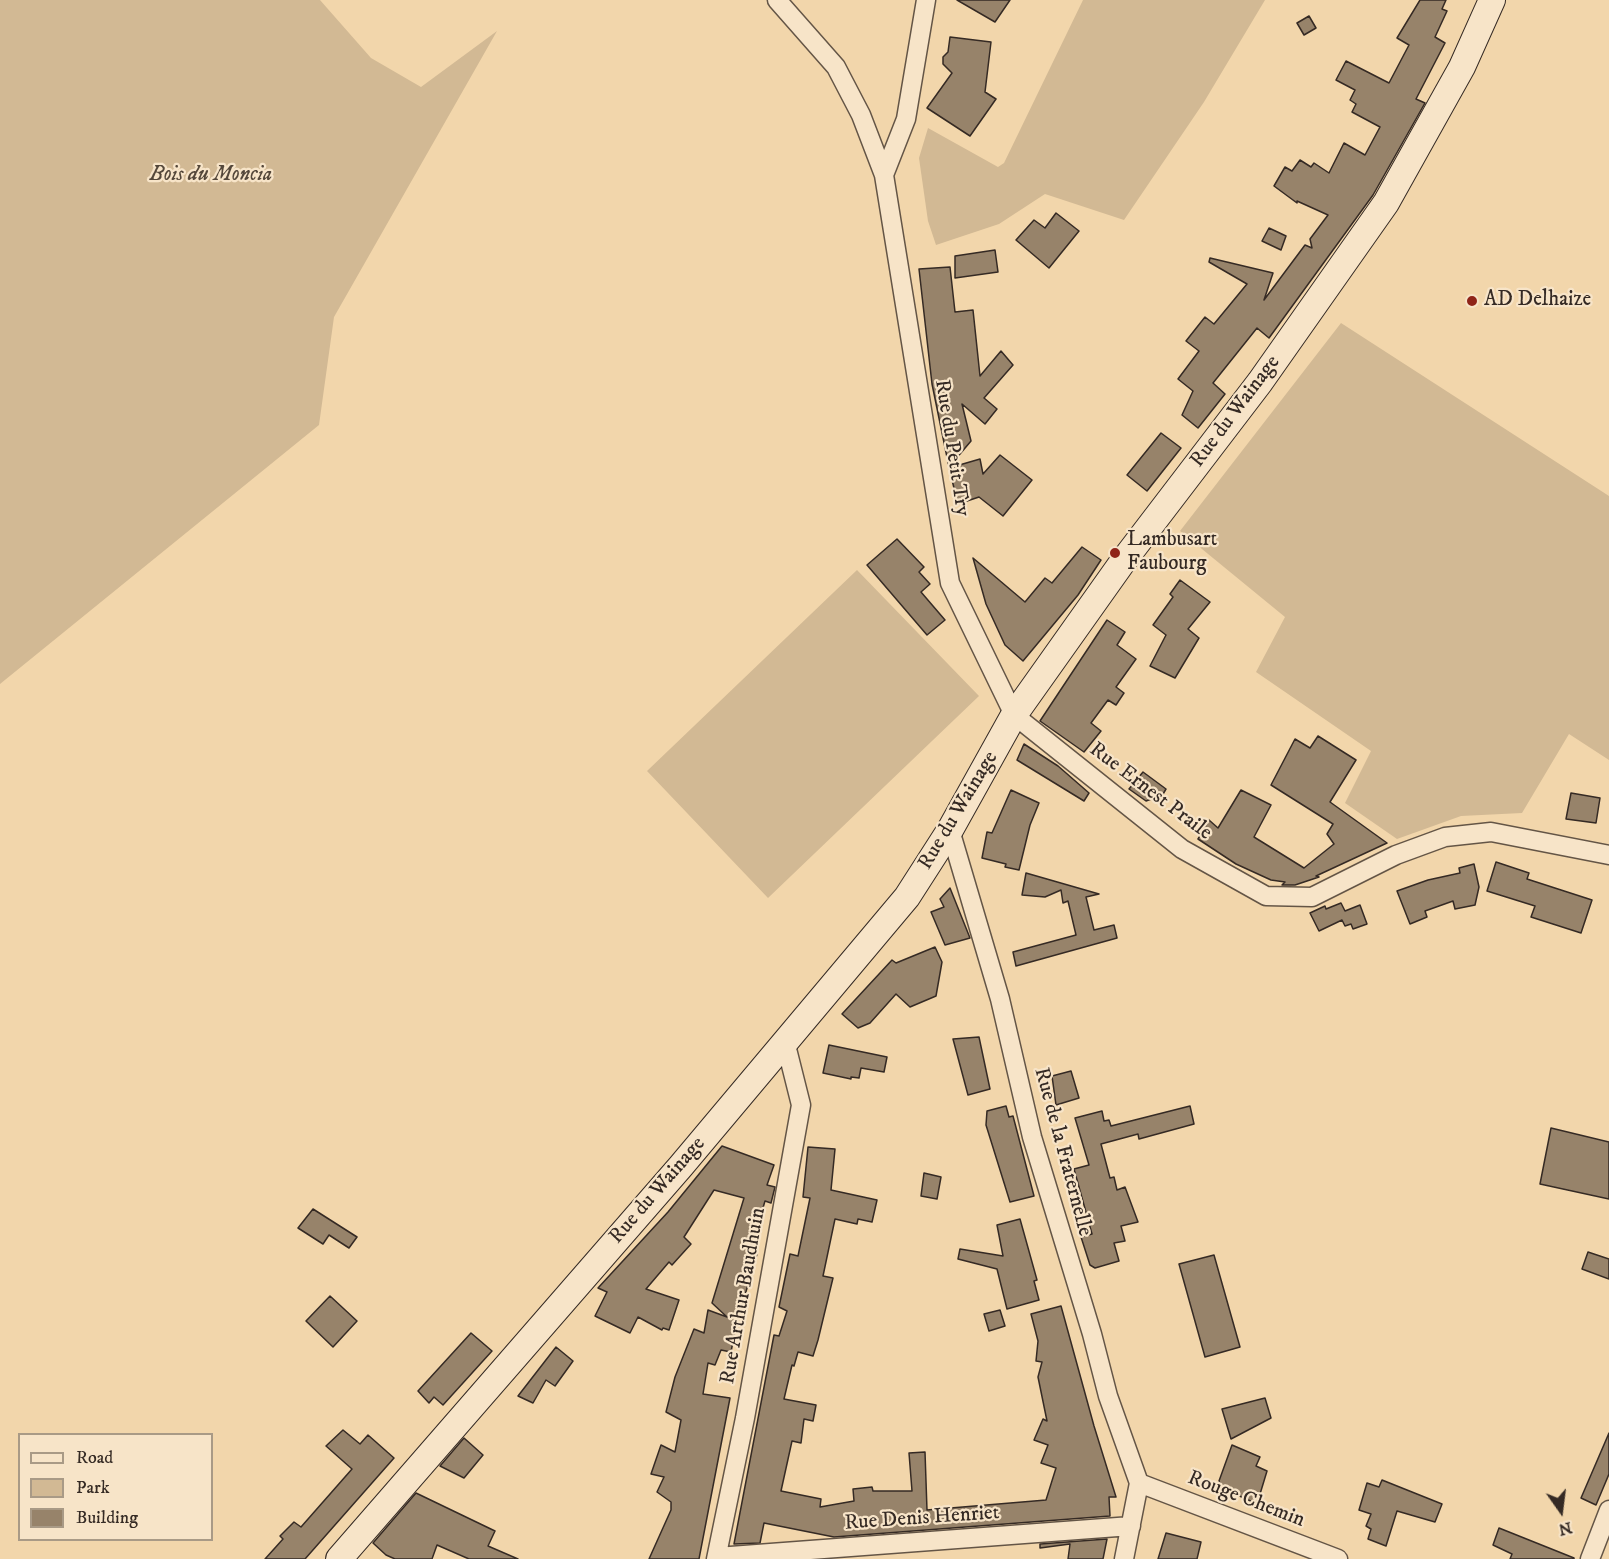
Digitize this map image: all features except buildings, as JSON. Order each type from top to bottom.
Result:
[{"type":"main road","name":"Rue du Wainage","points":[[339,1559],[681,1166],[907,897],[950,830],[1014,715],[1124,560],[1260,382],[1386,203],[1462,67],[1492,0]]},
{"type":"street","name":"Rue du Petit Try","points":[[777,0],[836,67],[861,115],[884,175],[950,583],[1014,715]]},
{"type":"street","points":[[884,175],[906,119],[926,0]]},
{"type":"street","name":"Rue Ernest Praile","points":[[1014,715],[1182,849],[1266,896],[1312,897],[1396,855],[1446,837],[1491,832],[1609,855]]},
{"type":"street","name":"Rue de la Fraternelle","points":[[950,830],[1000,999],[1032,1137],[1092,1334],[1108,1396],[1139,1483]]},
{"type":"street","name":"Rue Arthur Baudhuin","points":[[716,1558],[745,1418],[801,1105],[785,1041]]},
{"type":"street","points":[[1124,1559],[1139,1483]]},
{"type":"street","name":"Rouge Chemin","points":[[1139,1483],[1338,1559]]},
{"type":"street","points":[[1590,1559],[1609,1510]]},
{"type":"street","name":"Rue Denis Henriet","points":[[716,1558],[1131,1526]]},
{"type":"green space","name":"Bois du Moncia","points":[[0,0],[320,0],[371,58],[421,87],[497,31],[334,317],[319,425],[0,684]]},
{"type":"green space","points":[[1083,0],[1265,0],[1204,102],[1124,220],[1045,194],[999,224],[936,245],[928,221],[919,158],[928,128],[998,167],[1004,163]]},
{"type":"green space","points":[[1341,323],[1609,496],[1609,760],[1569,734],[1522,813],[1461,816],[1397,839],[1345,803],[1371,751],[1256,672],[1285,617],[1180,531]]},
{"type":"green space","points":[[857,570],[979,696],[768,898],[647,771]]},
{"type":"place","name":"AD Delhaize","points":[[1472,301]]},
{"type":"place","name":"Lambusart Faubourg","points":[[1115,553]]}]
